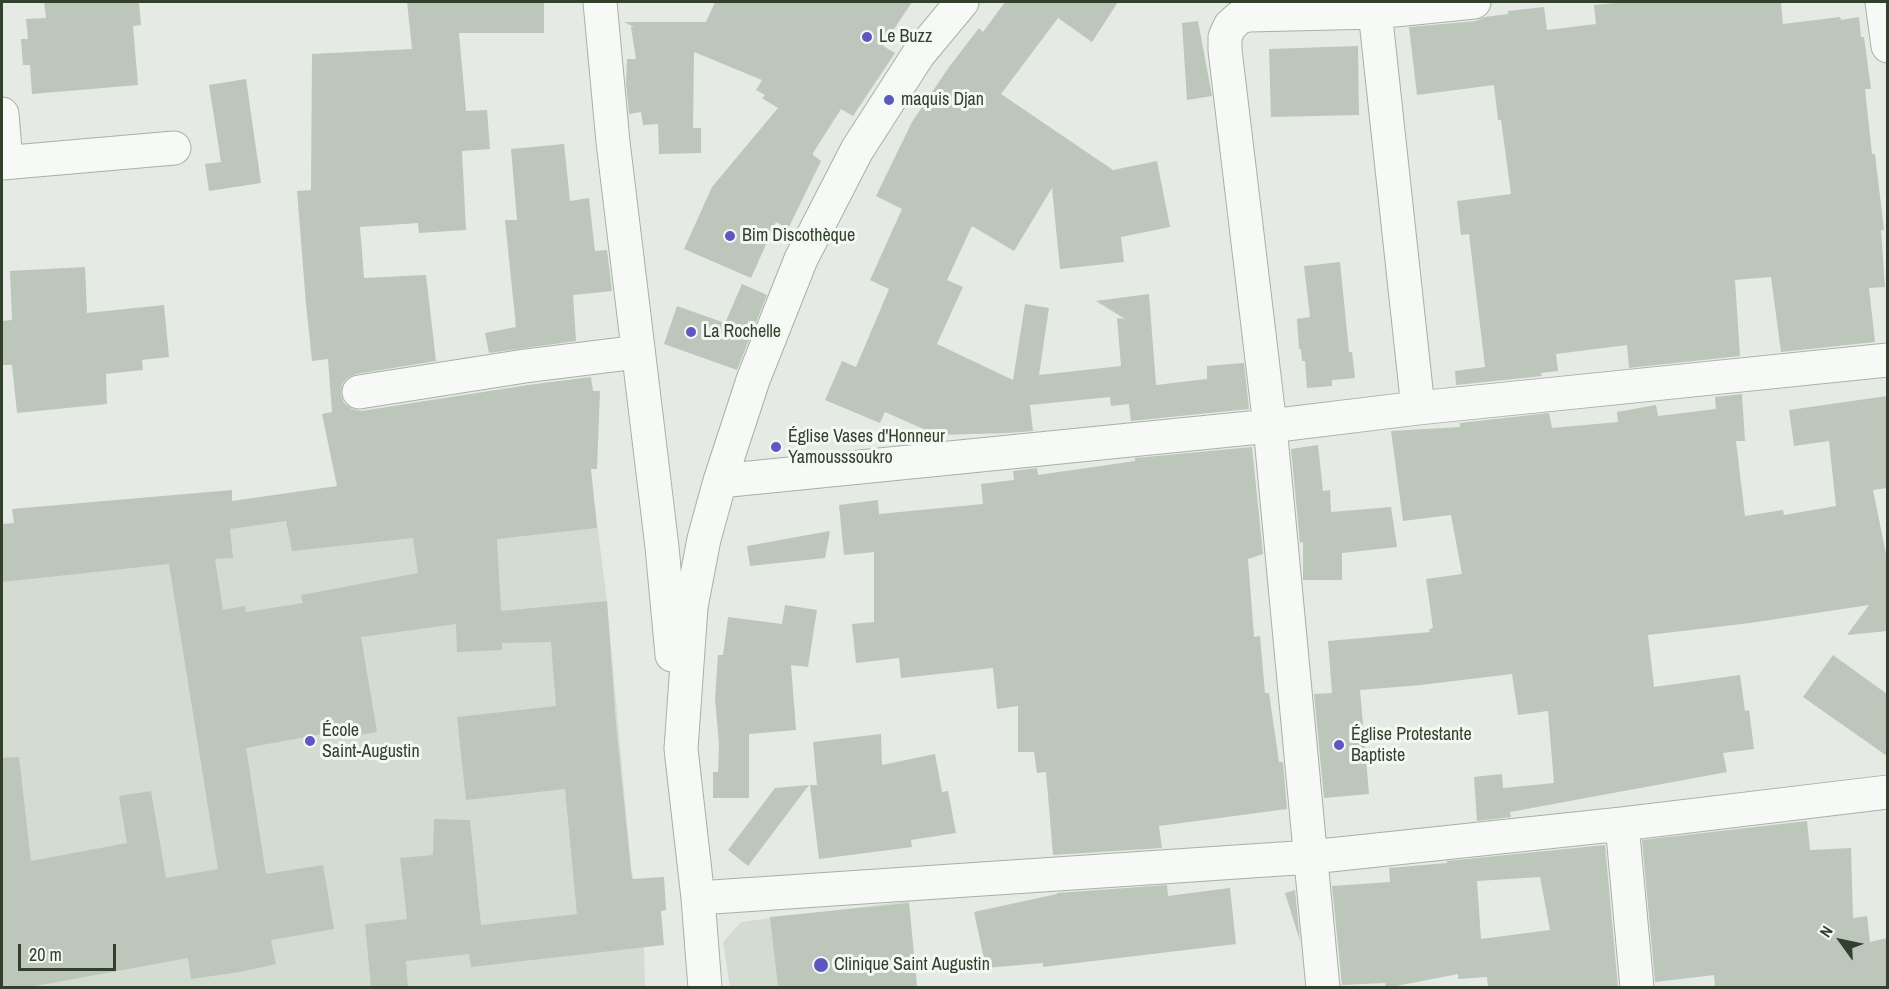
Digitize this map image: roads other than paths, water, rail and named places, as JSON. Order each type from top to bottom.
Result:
[{"type":"street","points":[[600,2],[613,142],[662,547],[705,987]]},
{"type":"street","points":[[681,749],[691,607],[704,539],[753,380],[801,259],[857,150],[918,55],[962,2]]},
{"type":"street","points":[[1323,987],[1270,426],[1224,50],[1225,37],[1230,26],[1240,17],[1249,15],[1474,2]]},
{"type":"street","points":[[1882,2],[1887,46]]},
{"type":"street","points":[[1375,7],[1419,408]]},
{"type":"street","points":[[2,114],[4,163],[174,148]]},
{"type":"street","points":[[359,392],[525,366],[638,352]]},
{"type":"street","points":[[720,481],[1270,426],[1419,408],[1887,360]]},
{"type":"street","points":[[698,898],[1311,857],[1622,824],[1887,792]]},
{"type":"street","points":[[1622,824],[1637,987]]},
{"type":"place","name":"Le Buzz","points":[[867,37]]},
{"type":"place","name":"maquis Djan","points":[[889,100]]},
{"type":"place","name":"Bim Discothèque","points":[[730,236]]},
{"type":"place","name":"La Rochelle","points":[[691,332]]},
{"type":"place","name":"Église Vases d'Honneur Yamousssoukro","points":[[776,447]]},
{"type":"place","name":"École Saint-Augustin","points":[[310,741]]},
{"type":"place","name":"Église Protestante Baptiste","points":[[1339,745]]},
{"type":"place","name":"Clinique Saint Augustin","points":[[821,965]]}]
